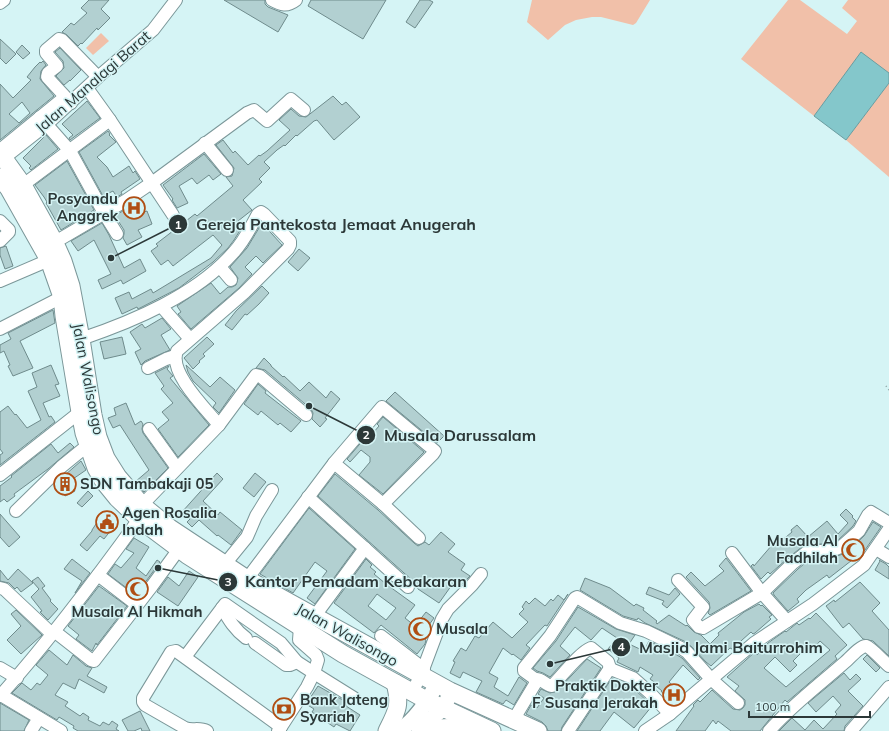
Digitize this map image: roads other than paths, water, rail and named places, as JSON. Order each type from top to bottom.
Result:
[{"type":"highway","name":"Jalan Walisongo","points":[[1,154],[24,185],[63,261],[71,286],[98,437],[106,458],[140,512]]},
{"type":"highway","name":"Jalan Walisongo","points":[[0,176],[9,189],[48,260],[62,297],[80,412],[88,445],[96,468],[104,482],[117,498],[140,512],[178,544],[242,583],[300,627],[343,654],[428,701],[488,729]]},
{"type":"highway","name":"Jalan Walisongo","points":[[178,544],[225,564],[242,583],[314,617],[422,672],[444,688],[538,731]]},
{"type":"highway","points":[[387,731],[395,715],[398,704],[398,695],[395,683]]},
{"type":"highway","points":[[428,731],[440,728],[488,729]]},
{"type":"main road","points":[[399,731],[428,701],[444,688]]},
{"type":"main road","points":[[419,731],[427,722],[444,708],[444,688]]},
{"type":"street","points":[[0,3],[4,0]]},
{"type":"street","name":"Jalan Manalagi Barat","points":[[1,154],[44,121],[68,100],[87,88],[98,76],[153,30],[176,0]]},
{"type":"street","points":[[272,0],[280,4],[287,5],[296,0]]},
{"type":"street","points":[[68,100],[49,80],[47,75],[57,66],[45,51],[59,39],[62,40],[98,76]]},
{"type":"street","points":[[87,88],[173,215]]},
{"type":"street","points":[[54,241],[104,213],[151,183],[253,110],[267,121],[291,99],[304,110]]},
{"type":"street","points":[[24,185],[110,120]]},
{"type":"street","points":[[44,121],[70,151],[104,213],[118,234]]},
{"type":"street","points":[[205,143],[227,170]]},
{"type":"street","points":[[81,338],[106,330],[162,306],[220,267],[240,244],[259,213],[264,214],[290,241],[288,249],[244,293],[177,351],[175,356],[186,385],[219,424]]},
{"type":"street","points":[[0,220],[9,232]]},
{"type":"street","points":[[0,241],[9,232],[26,220]]},
{"type":"street","points":[[0,281],[48,260]]},
{"type":"street","points":[[220,267],[231,280]]},
{"type":"street","points":[[0,329],[62,297]]},
{"type":"street","points":[[162,306],[190,339]]},
{"type":"street","points":[[148,368],[175,356]]},
{"type":"street","points":[[61,731],[1,695],[17,678],[98,575],[140,512],[177,468],[219,424],[255,376],[260,376],[306,415]]},
{"type":"street","points":[[185,658],[334,463],[382,407],[435,451],[434,454],[383,504]]},
{"type":"street","points":[[1,473],[80,412]]},
{"type":"street","points":[[149,429],[177,468]]},
{"type":"street","points":[[16,511],[57,471],[88,445]]},
{"type":"street","points":[[334,463],[383,504],[419,538]]},
{"type":"street","points":[[225,564],[247,537],[256,516],[272,490]]},
{"type":"street","points":[[308,498],[408,586]]},
{"type":"street","points":[[678,580],[703,607],[693,620],[699,628],[703,628],[762,593],[793,563],[807,552],[831,551],[841,547],[859,531],[871,512],[889,522]]},
{"type":"street","points":[[645,731],[670,714],[754,643],[813,604],[864,565],[889,529]]},
{"type":"street","points":[[0,588],[4,589],[53,632],[94,661],[137,605],[178,544]]},
{"type":"street","points":[[314,617],[365,548]]},
{"type":"street","points":[[876,548],[889,557]]},
{"type":"street","points":[[732,553],[762,593],[787,622]]},
{"type":"street","points":[[412,692],[422,672],[442,619],[448,609],[481,574]]},
{"type":"street","points":[[98,575],[137,605]]},
{"type":"street","points":[[670,714],[633,678],[616,672],[610,668],[608,662],[591,648],[586,650],[552,686],[549,686],[540,679],[535,679],[524,672],[524,668],[550,636],[575,598],[580,598],[620,623],[646,632],[687,652],[711,679],[738,703]]},
{"type":"street","points":[[224,606],[234,627],[239,633],[286,665],[297,662]]},
{"type":"street","points":[[224,606],[281,643],[297,662],[354,698]]},
{"type":"street","points":[[207,731],[203,729],[192,730],[185,728],[145,705],[143,702],[143,698],[171,652],[176,651],[280,729],[307,687],[318,663],[318,657],[299,640],[300,627]]},
{"type":"street","points":[[381,636],[422,672]]},
{"type":"street","points":[[769,731],[798,702],[862,646],[869,648],[889,666]]},
{"type":"street","points":[[0,668],[17,678]]},
{"type":"street","points":[[568,731],[610,668]]},
{"type":"street","points":[[514,719],[534,688],[535,679]]},
{"type":"street","points":[[851,731],[889,687]]},
{"type":"street","points":[[30,731],[39,718]]},
{"type":"water","points":[[861,52],[889,73],[889,83],[846,140],[814,116]]},
{"type":"place","name":"Posyandu Anggrek","points":[[134,208]]},
{"type":"place","name":"Gereja Pantekosta Jemaat Anugerah","points":[[111,258]]},
{"type":"place","name":"Musala Darussalam","points":[[309,406]]},
{"type":"place","name":"SDN Tambakaji 05","points":[[65,484]]},
{"type":"place","name":"Agen Rosalia Indah","points":[[107,522]]},
{"type":"place","name":"Musala Al Fadhilah","points":[[853,550]]},
{"type":"place","name":"Kantor Pemadam Kebakaran","points":[[158,568]]},
{"type":"place","name":"Musala Al Hikmah","points":[[137,589]]},
{"type":"place","name":"Musala","points":[[420,629]]},
{"type":"place","name":"Masjid Jami Baiturrohim","points":[[550,664]]},
{"type":"place","name":"Praktik Dokter F Susana Jerakah","points":[[674,695]]},
{"type":"place","name":"Bank Jateng Syariah","points":[[284,709]]}]
